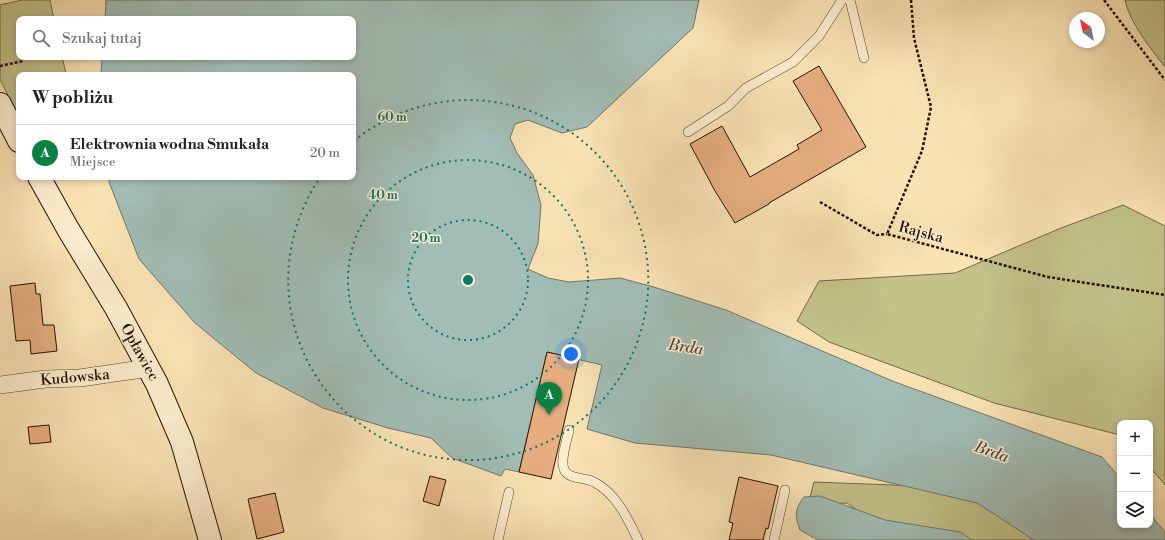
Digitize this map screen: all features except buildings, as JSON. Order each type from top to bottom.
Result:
[{"type":"street","points":[[0,104],[16,135]]},
{"type":"street","name":"Opławiec","points":[[41,180],[68,229],[116,308],[157,384],[182,442],[210,540]]},
{"type":"street","name":"Kudowska","points":[[0,385],[45,379],[80,378],[149,368]]},
{"type":"lane","points":[[688,132],[728,106],[746,88],[793,62],[819,36],[842,0]]},
{"type":"lane","points":[[850,0],[864,58]]},
{"type":"lane","points":[[569,430],[562,464],[564,471],[569,475],[594,482],[609,494],[628,517],[638,540]]},
{"type":"lane","points":[[774,540],[785,490]]},
{"type":"lane","points":[[498,540],[509,492]]},
{"type":"path","name":"Rajska","points":[[911,0],[914,38],[931,107],[922,151],[887,234],[1048,277],[1165,295]]},
{"type":"path","points":[[1104,0],[1165,80]]},
{"type":"path","points":[[0,66],[23,61]]},
{"type":"path","points":[[820,202],[877,235],[887,234]]},
{"type":"green space","points":[[22,0],[50,0],[53,16],[16,16],[16,60],[63,60],[66,72],[16,72],[16,112],[0,79],[0,5]]},
{"type":"green space","points":[[1125,0],[1165,0],[1165,67],[1136,27],[1131,18]]},
{"type":"green space","points":[[1123,205],[1165,226],[1165,485],[1153,471],[1153,420],[1117,420],[1117,434],[994,403],[829,342],[797,321],[819,281],[955,273],[1061,228]]},
{"type":"green space","points":[[814,482],[971,488],[1060,540],[948,540],[879,526],[847,503],[808,505]]},
{"type":"water","name":"Brda","points":[[106,0],[699,0],[693,28],[587,127],[562,133],[528,120],[515,124],[510,138],[517,153],[533,175],[541,205],[538,244],[528,269],[548,278],[569,282],[620,278],[654,287],[726,310],[895,382],[1102,457],[1117,474],[1117,528],[1153,528],[1153,518],[1165,532],[1165,540],[1034,540],[977,503],[771,455],[635,443],[587,429],[602,365],[547,352],[519,472],[505,469],[501,476],[452,458],[431,438],[388,428],[323,408],[256,373],[195,323],[139,259],[109,180],[356,180],[356,72],[101,72],[102,60],[356,60],[356,16],[105,16]]},
{"type":"water","points":[[820,496],[885,520],[960,532],[972,540],[818,540],[800,530],[796,513],[798,506],[804,497]]},
{"type":"place","name":"Elektrownia wodna Smukała","points":[[549,415]]}]
